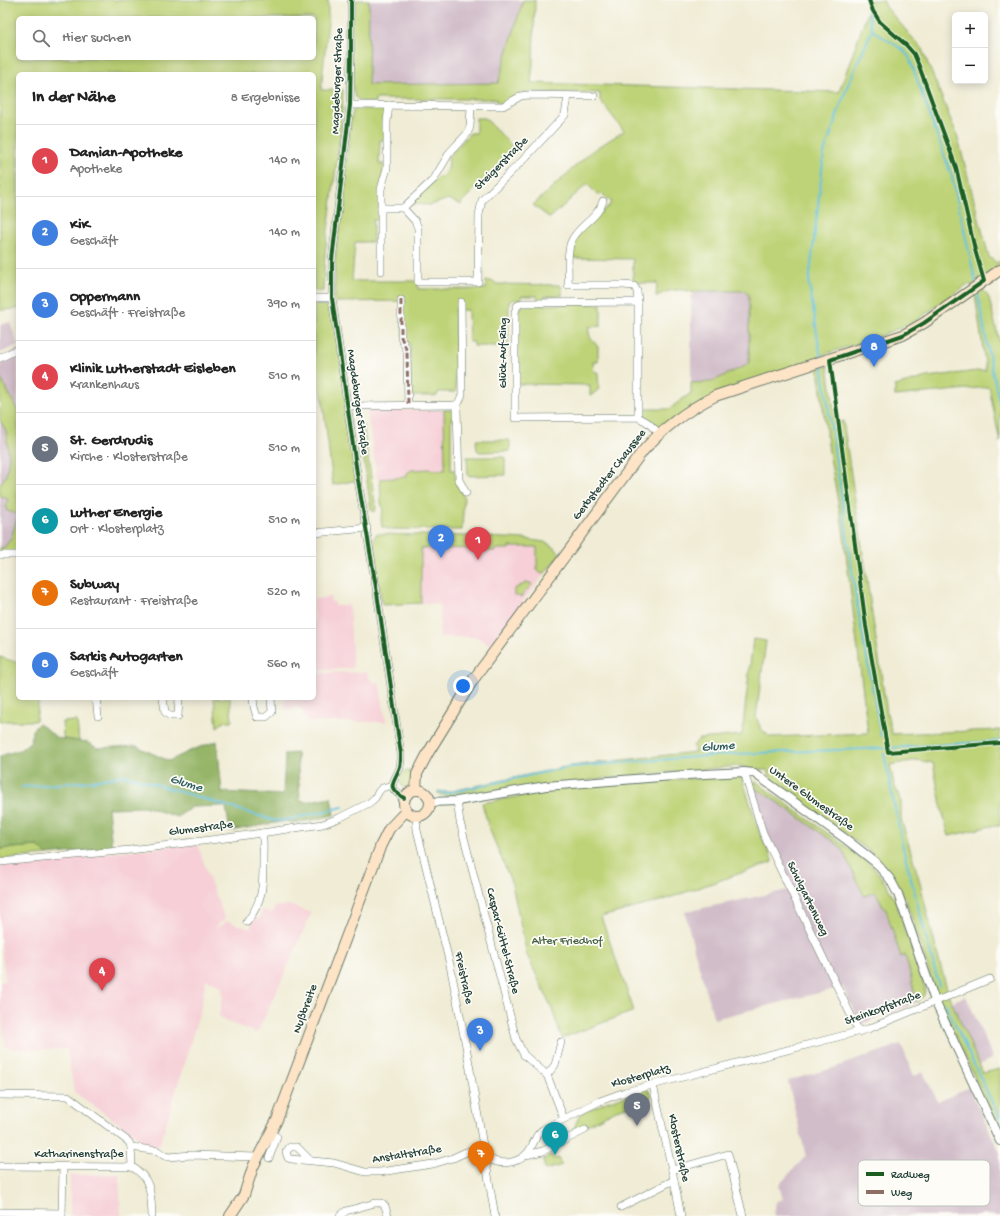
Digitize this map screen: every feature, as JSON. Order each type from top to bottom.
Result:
[{"type":"main road","name":"Gerbstedter Chaussee","points":[[416,789],[416,781],[420,768],[437,736],[473,680],[642,452],[659,433],[690,410],[715,396],[903,335],[924,323],[1000,270]]},
{"type":"main road","points":[[416,789],[426,793],[430,802],[428,811],[424,814],[416,816],[406,811],[404,798],[409,792],[416,789]]},
{"type":"main road","name":"Nußbreite","points":[[230,1216],[244,1195],[257,1158],[271,1134],[299,1066],[381,845],[389,829],[406,811]]},
{"type":"street","name":"Magdeburger Straße","points":[[351,0],[350,105],[332,260],[332,298],[358,480],[401,754],[401,765],[392,784]]},
{"type":"street","points":[[350,105],[503,106],[521,96],[527,95],[594,96]]},
{"type":"street","name":"Steigerstraße","points":[[403,208],[415,221],[418,228],[418,282],[478,282],[479,215],[482,200],[524,159],[565,115],[568,96]]},
{"type":"street","points":[[381,271],[381,189],[387,168],[387,122],[389,105]]},
{"type":"street","points":[[381,208],[403,208],[434,179],[450,152],[467,134],[470,127],[471,106]]},
{"type":"street","points":[[603,201],[601,208],[571,242],[569,251],[568,285],[634,286],[637,291],[638,302],[638,416],[659,433]]},
{"type":"street","points":[[316,298],[332,298]]},
{"type":"street","points":[[401,300],[401,337],[408,351],[408,405]]},
{"type":"street","points":[[461,302],[462,395],[456,404],[459,480],[466,493]]},
{"type":"street","name":"Glück-Auf-Ring","points":[[638,302],[522,303],[517,306],[515,312],[515,418],[638,416]]},
{"type":"street","points":[[0,358],[16,350]]},
{"type":"street","points":[[348,406],[456,404]]},
{"type":"street","points":[[316,533],[366,528]]},
{"type":"street","points":[[0,555],[16,556]]},
{"type":"street","points":[[96,700],[98,716]]},
{"type":"street","points":[[163,700],[165,712],[170,716],[178,716],[178,700]]},
{"type":"street","points":[[253,700],[257,717],[266,717],[272,712],[271,700]]},
{"type":"street","name":"Untere Glumestraße","points":[[457,801],[546,786],[744,772],[754,773],[847,840],[879,866],[890,879],[898,894],[937,1000],[1000,1141]]},
{"type":"street","name":"Schulgartenweg","points":[[744,772],[763,832],[858,1032]]},
{"type":"street","points":[[392,784],[396,793],[404,798]]},
{"type":"street","name":"Glumestraße","points":[[0,862],[130,850],[323,824],[340,818],[369,803],[376,798],[382,788],[392,784]]},
{"type":"street","points":[[430,802],[457,801]]},
{"type":"street","name":"Caspar-Güttel-Straße","points":[[457,801],[460,822],[516,1039],[524,1055],[547,1075]]},
{"type":"street","name":"Freistraße","points":[[416,816],[417,830],[450,965],[495,1216]]},
{"type":"street","points":[[247,922],[252,915],[264,885],[262,833]]},
{"type":"street","name":"Steinkopfstraße","points":[[781,1052],[858,1032],[990,979]]},
{"type":"street","points":[[561,1042],[555,1065],[547,1075],[564,1119]]},
{"type":"street","name":"Klosterplatz","points":[[525,1155],[529,1151],[539,1132],[600,1101],[625,1092],[781,1052]]},
{"type":"street","name":"Klosterstraße","points":[[652,1085],[681,1216]]},
{"type":"street","points":[[0,1095],[68,1096],[129,1142],[131,1147],[132,1166]]},
{"type":"street","points":[[483,1149],[492,1160],[504,1162],[515,1160],[525,1155],[543,1151],[585,1130]]},
{"type":"street","points":[[269,1158],[277,1137],[271,1134]]},
{"type":"street","points":[[131,1147],[158,1151],[168,1157],[191,1155],[257,1158]]},
{"type":"street","name":"Anstaltstraße","points":[[310,1160],[338,1164],[365,1172],[380,1172],[444,1161],[466,1152],[483,1149]]},
{"type":"street","points":[[672,1170],[728,1154],[743,1216]]},
{"type":"street","name":"Katharinenstraße","points":[[0,1166],[132,1166],[144,1177],[149,1186],[152,1216]]},
{"type":"street","points":[[0,1212],[62,1214],[63,1167]]},
{"type":"street","points":[[621,1207],[674,1180]]},
{"type":"street","points":[[341,1215],[346,1211],[379,1203],[385,1206],[388,1216]]},
{"type":"shaded area","points":[[369,0],[523,0],[498,83],[368,85]]},
{"type":"shaded area","points":[[697,291],[744,291],[748,294],[749,364],[711,382],[691,383],[691,297]]},
{"type":"shaded area","points":[[10,322],[16,339],[16,346],[0,353],[0,325]]},
{"type":"shaded area","points":[[16,350],[16,407],[0,377],[0,358]]},
{"type":"shaded area","points":[[367,410],[444,410],[445,470],[412,470],[407,473],[407,477],[377,479]]},
{"type":"shaded area","points":[[0,420],[6,431],[9,458],[6,476],[0,484]]},
{"type":"shaded area","points":[[0,496],[8,499],[6,506],[16,514],[16,522],[11,538],[4,548],[0,548]]},
{"type":"shaded area","points":[[509,547],[537,547],[540,572],[545,573],[490,645],[477,637],[440,637],[440,604],[421,603],[421,548],[486,549],[486,551],[495,551],[495,549],[509,549]]},
{"type":"shaded area","points":[[330,597],[331,602],[335,602],[335,606],[349,605],[353,668],[316,671],[316,599]]},
{"type":"shaded area","points":[[367,672],[372,682],[379,682],[386,722],[307,722],[300,708],[285,709],[285,700],[316,700],[316,673]]},
{"type":"shaded area","points":[[753,787],[769,796],[841,847],[863,896],[875,891],[884,907],[901,956],[905,955],[917,1002],[892,1013],[860,1024],[843,987],[714,1019],[685,912],[793,889],[765,830]]},
{"type":"shaded area","points":[[197,843],[225,919],[215,927],[215,929],[227,921],[250,929],[254,918],[259,920],[262,910],[272,913],[275,907],[290,905],[311,913],[257,1033],[227,1022],[219,1016],[223,996],[222,987],[206,979],[201,1007],[160,1144],[156,1147],[148,1146],[142,1143],[135,1135],[74,1092],[67,1049],[22,1050],[5,1046],[0,1000],[0,982],[5,981],[0,933],[0,865]]},
{"type":"shaded area","points":[[966,996],[993,1058],[979,1065],[951,1002]]},
{"type":"shaded area","points":[[901,1044],[914,1076],[923,1072],[938,1102],[969,1087],[1000,1153],[1000,1216],[774,1216],[776,1202],[783,1199],[779,1185],[806,1157],[788,1081],[833,1068]]},
{"type":"shaded area","points":[[119,1174],[121,1216],[70,1216],[70,1175]]},
{"type":"green space","points":[[0,0],[328,0],[328,22],[321,90],[343,90],[341,129],[325,253],[323,291],[316,291],[316,72],[16,72],[16,309],[0,310]]},
{"type":"green space","points":[[351,0],[369,0],[368,85],[498,83],[523,0],[535,0],[531,83],[839,92],[868,11],[866,0],[883,0],[886,7],[922,49],[957,135],[989,257],[997,263],[1000,261],[1000,265],[971,286],[968,284],[914,322],[875,338],[770,374],[658,428],[642,413],[641,411],[643,409],[669,409],[691,393],[691,383],[711,382],[749,364],[748,294],[744,291],[697,291],[694,293],[685,290],[674,290],[656,297],[657,283],[633,283],[633,259],[571,258],[575,239],[578,234],[586,225],[610,205],[611,200],[605,198],[602,193],[598,195],[587,184],[550,218],[533,205],[592,151],[624,131],[600,100],[600,93],[523,92],[504,103],[497,103],[496,99],[375,99],[375,103],[361,101],[357,99],[354,93],[352,82],[350,52]]},
{"type":"green space","points":[[358,107],[386,108],[384,140],[380,140],[379,164],[384,164],[378,220],[373,220],[373,242],[355,242],[352,281],[415,281],[418,283],[418,289],[486,289],[486,281],[493,281],[497,284],[560,285],[562,288],[562,296],[545,296],[545,301],[538,301],[537,296],[521,296],[521,301],[512,300],[509,302],[508,346],[474,346],[474,342],[469,342],[468,310],[455,310],[456,392],[438,392],[437,396],[410,396],[410,344],[407,344],[407,337],[403,337],[403,306],[406,301],[335,302],[335,260],[351,120],[353,111]]},
{"type":"green space","points":[[476,118],[485,118],[515,149],[462,202],[461,205],[448,199],[431,205],[410,204],[437,177],[442,177],[449,167],[448,157],[470,133],[476,133]]},
{"type":"green space","points":[[982,288],[989,298],[1000,345],[1000,442],[989,387],[895,396],[895,386],[927,377],[986,370],[975,294]]},
{"type":"green space","points":[[316,298],[332,298],[358,480],[333,485],[322,395],[316,384]]},
{"type":"green space","points":[[601,304],[601,326],[588,327],[590,337],[598,347],[598,362],[593,362],[594,372],[598,372],[599,389],[590,395],[590,385],[517,384],[517,317],[520,307],[526,305]]},
{"type":"green space","points":[[828,366],[836,424],[843,421],[887,713],[892,734],[1000,730],[1000,826],[991,826],[949,836],[942,810],[933,763],[917,760],[890,765],[894,784],[901,801],[901,819],[919,879],[949,996],[983,1073],[1000,1069],[1000,1132],[936,994],[906,900],[892,874],[873,854],[770,778],[768,770],[756,770],[739,766],[608,778],[455,798],[438,794],[438,791],[447,792],[570,766],[695,752],[693,746],[699,739],[742,735],[753,639],[766,641],[756,717],[761,729],[770,737],[868,733],[843,529],[829,452],[818,368]]},
{"type":"green space","points":[[0,377],[16,407],[16,514],[7,511],[6,506],[8,499],[0,496],[0,484],[6,476],[9,458],[6,431],[0,420]]},
{"type":"green space","points":[[444,410],[454,410],[455,417],[451,418],[451,470],[455,470],[455,479],[464,496],[462,530],[389,529],[382,527],[381,518],[383,510],[381,502],[380,479],[407,477],[407,473],[412,470],[445,470]]},
{"type":"green space","points":[[361,424],[363,426],[376,509],[374,512],[371,509],[359,427]]},
{"type":"green space","points":[[476,440],[509,440],[510,451],[479,452],[477,450]]},
{"type":"green space","points":[[467,457],[505,457],[505,475],[468,476]]},
{"type":"green space","points":[[16,522],[16,555],[0,555],[0,548],[4,548],[11,538]]},
{"type":"green space","points":[[376,534],[525,539],[544,542],[554,547],[560,554],[545,573],[540,573],[537,570],[537,547],[509,547],[509,549],[496,549],[495,551],[486,551],[486,549],[421,548],[421,603],[382,605],[373,543]]},
{"type":"green space","points":[[528,582],[532,584],[521,597],[514,595],[514,589]]},
{"type":"green space","points":[[0,657],[16,662],[16,700],[39,700],[36,720],[0,721]]},
{"type":"green space","points":[[214,700],[230,700],[232,721],[225,721],[217,727]]},
{"type":"green space","points":[[77,721],[79,743],[64,744],[62,722]]},
{"type":"green space","points":[[39,723],[57,738],[87,742],[97,748],[136,746],[169,761],[192,750],[217,741],[222,792],[283,795],[285,754],[297,753],[300,799],[305,802],[331,797],[334,815],[310,821],[286,821],[230,831],[226,807],[192,807],[177,817],[147,807],[108,808],[112,848],[47,855],[38,846],[0,849],[0,756],[20,750],[31,741],[32,730]]},
{"type":"green space","points":[[404,771],[414,771],[410,785],[406,788],[400,783]]},
{"type":"green space","name":"Alter Friedhof","points":[[736,775],[742,778],[759,831],[773,862],[660,901],[601,917],[634,1011],[562,1038],[550,1004],[527,955],[512,884],[489,828],[482,803],[562,789]]},
{"type":"green space","points":[[756,782],[865,860],[877,871],[895,900],[925,988],[924,994],[919,1001],[917,1002],[905,955],[901,957],[885,907],[883,907],[876,892],[864,896],[841,847],[769,796],[753,787],[753,783]]},
{"type":"green space","points":[[38,846],[47,855],[0,859],[0,849]]},
{"type":"green space","points":[[647,1089],[652,1096],[649,1101],[616,1110],[572,1133],[580,1114],[606,1102]]},
{"type":"green space","points":[[552,1155],[554,1159],[558,1158],[562,1165],[545,1170],[543,1159]]},
{"type":"waterway","points":[[866,0],[872,30],[902,49],[909,57],[952,177],[976,283]]},
{"type":"waterway","points":[[821,358],[809,283],[824,153],[847,87],[872,30]]},
{"type":"waterway","points":[[977,289],[990,361],[1000,405]]},
{"type":"waterway","points":[[822,364],[857,604],[881,736]]},
{"type":"waterway","name":"Glume","points":[[439,792],[447,793],[569,767],[734,754],[890,748],[1000,741]]},
{"type":"waterway","points":[[884,754],[903,848],[939,986]]},
{"type":"waterway","name":"Glume","points":[[22,787],[93,781],[125,775],[276,821],[343,807]]},
{"type":"waterway","points":[[945,1003],[1000,1119]]},
{"type":"marked path","points":[[401,300],[401,337],[407,351],[408,405]]},
{"type":"cycle path","points":[[351,0],[350,105],[332,260],[332,298],[358,480],[377,593],[401,754],[400,767],[393,787],[398,794],[404,798]]},
{"type":"cycle path","points":[[869,0],[873,11],[880,22],[914,54],[919,66],[956,167],[975,250],[984,281],[924,323],[903,335],[830,360],[866,626],[888,752],[1000,743]]},
{"type":"place","name":"Sarkis Autogarten","points":[[874,367]]},
{"type":"place","name":"KiK","points":[[441,558]]},
{"type":"place","name":"Damian-Apotheke","points":[[478,560]]},
{"type":"place","name":"Klinik Lutherstadt Eisleben","points":[[102,991]]},
{"type":"place","name":"Oppermann","points":[[480,1051]]},
{"type":"place","name":"St. Gerdrudis","points":[[637,1126]]},
{"type":"place","name":"Luther Energie","points":[[555,1155]]},
{"type":"place","name":"Subway","points":[[481,1174]]}]
